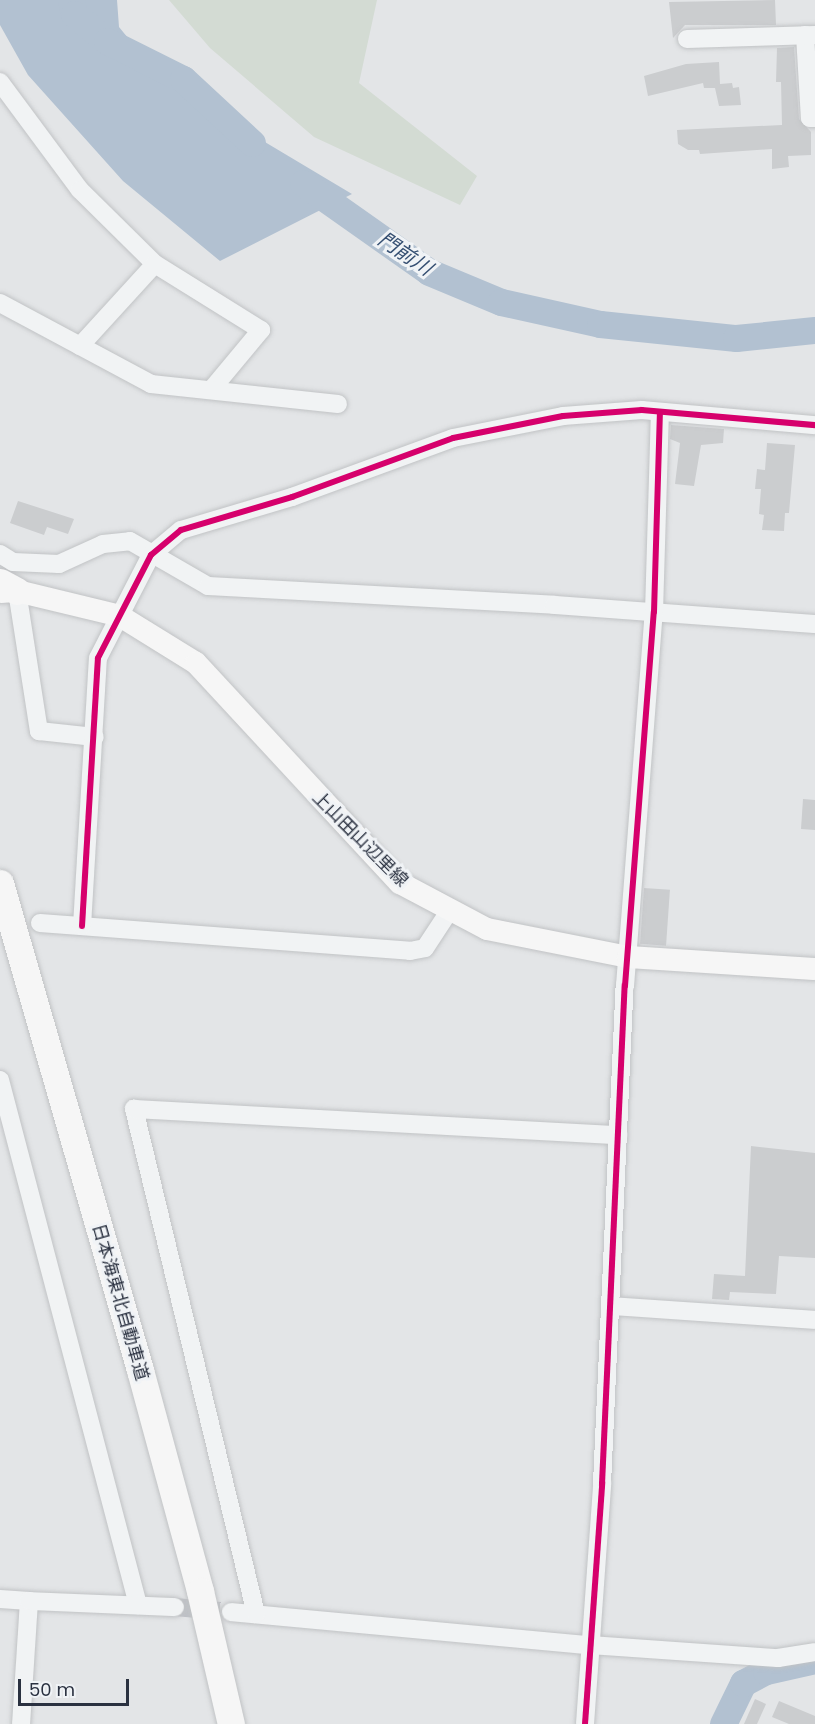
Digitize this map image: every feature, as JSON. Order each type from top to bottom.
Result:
[{"type":"highway","name":"日本海東北自動車道","points":[[0,883],[146,1392],[200,1591],[231,1724]]},
{"type":"main road","name":"上山田山辺里線","points":[[6,588],[120,616],[196,663],[400,883],[487,929],[628,957],[815,969]]},
{"type":"street","points":[[687,39],[810,35],[810,118],[815,118]]},
{"type":"street","points":[[1,88],[80,190],[155,264],[261,330],[211,390]]},
{"type":"street","points":[[80,346],[155,264]]},
{"type":"street","points":[[0,303],[151,384],[338,404]]},
{"type":"street","points":[[82,926],[98,658],[151,555],[181,530],[292,497],[453,438],[563,416],[642,410],[660,414],[815,425]]},
{"type":"street","points":[[585,1724],[611,1306],[628,957],[654,612],[660,414]]},
{"type":"street","points":[[0,554],[13,562],[59,564],[103,544],[130,541],[208,586],[654,612],[815,624]]},
{"type":"street","points":[[6,588],[39,731],[95,737]]},
{"type":"street","points":[[40,923],[410,951],[425,948],[450,910]]},
{"type":"street","points":[[0,1080],[138,1605]]},
{"type":"street","points":[[256,1614],[134,1109],[618,1135]]},
{"type":"street","points":[[611,1306],[815,1320]]},
{"type":"street","points":[[0,1599],[175,1606]]},
{"type":"street","points":[[21,1724],[29,1600]]},
{"type":"street","points":[[231,1612],[590,1645],[778,1658],[815,1652]]},
{"type":"shaded area","points":[[169,0],[377,0],[359,83],[477,176],[460,205],[314,137],[210,48]]},
{"type":"water","points":[[0,0],[117,0],[119,27],[164,82],[352,194],[220,261],[123,181],[28,75],[0,25]]},
{"type":"building","points":[[775,0],[776,25],[685,25],[673,38],[669,2]]},
{"type":"building","points":[[794,47],[799,119],[811,132],[811,155],[788,156],[789,167],[772,169],[772,149],[700,154],[699,150],[688,150],[678,144],[677,130],[782,125],[781,82],[776,82],[777,48]]},
{"type":"building","points":[[719,62],[720,84],[732,83],[733,88],[739,87],[741,105],[719,106],[715,88],[704,88],[703,83],[648,96],[644,76],[686,64]]},
{"type":"building","points":[[671,425],[724,429],[723,443],[701,445],[694,486],[675,484],[680,443],[670,439]]},
{"type":"building","points":[[767,443],[795,445],[789,513],[785,513],[784,531],[762,530],[764,515],[759,514],[761,489],[755,489],[757,469],[765,470]]},
{"type":"building","points":[[18,501],[74,519],[68,534],[47,527],[44,535],[10,523]]},
{"type":"building","points":[[803,799],[815,800],[815,830],[801,829]]},
{"type":"building","points":[[644,888],[670,890],[666,946],[640,944]]},
{"type":"building","points":[[751,1146],[815,1153],[815,1258],[779,1256],[776,1294],[730,1292],[729,1300],[712,1299],[714,1274],[745,1276]]},
{"type":"building","points":[[755,1699],[766,1704],[757,1724],[744,1724]]},
{"type":"building","points":[[779,1701],[815,1716],[815,1724],[789,1724],[772,1717]]},
{"type":"waterway","name":"門前川","points":[[71,0],[74,14],[107,41],[183,79],[252,143]]},
{"type":"waterway","name":"門前川","points":[[303,183],[429,272],[501,302],[600,324],[736,338],[815,330]]},
{"type":"waterway","points":[[723,1724],[743,1683],[766,1671],[815,1660]]},
{"type":"tunnel","points":[[175,1607],[231,1612]]},
{"type":"cycle path","points":[[82,926],[98,658],[151,555],[181,530],[292,497],[453,438],[563,416],[642,410],[815,425]]},
{"type":"cycle path","points":[[585,1724],[602,1484],[625,986],[654,612],[660,414]]}]
